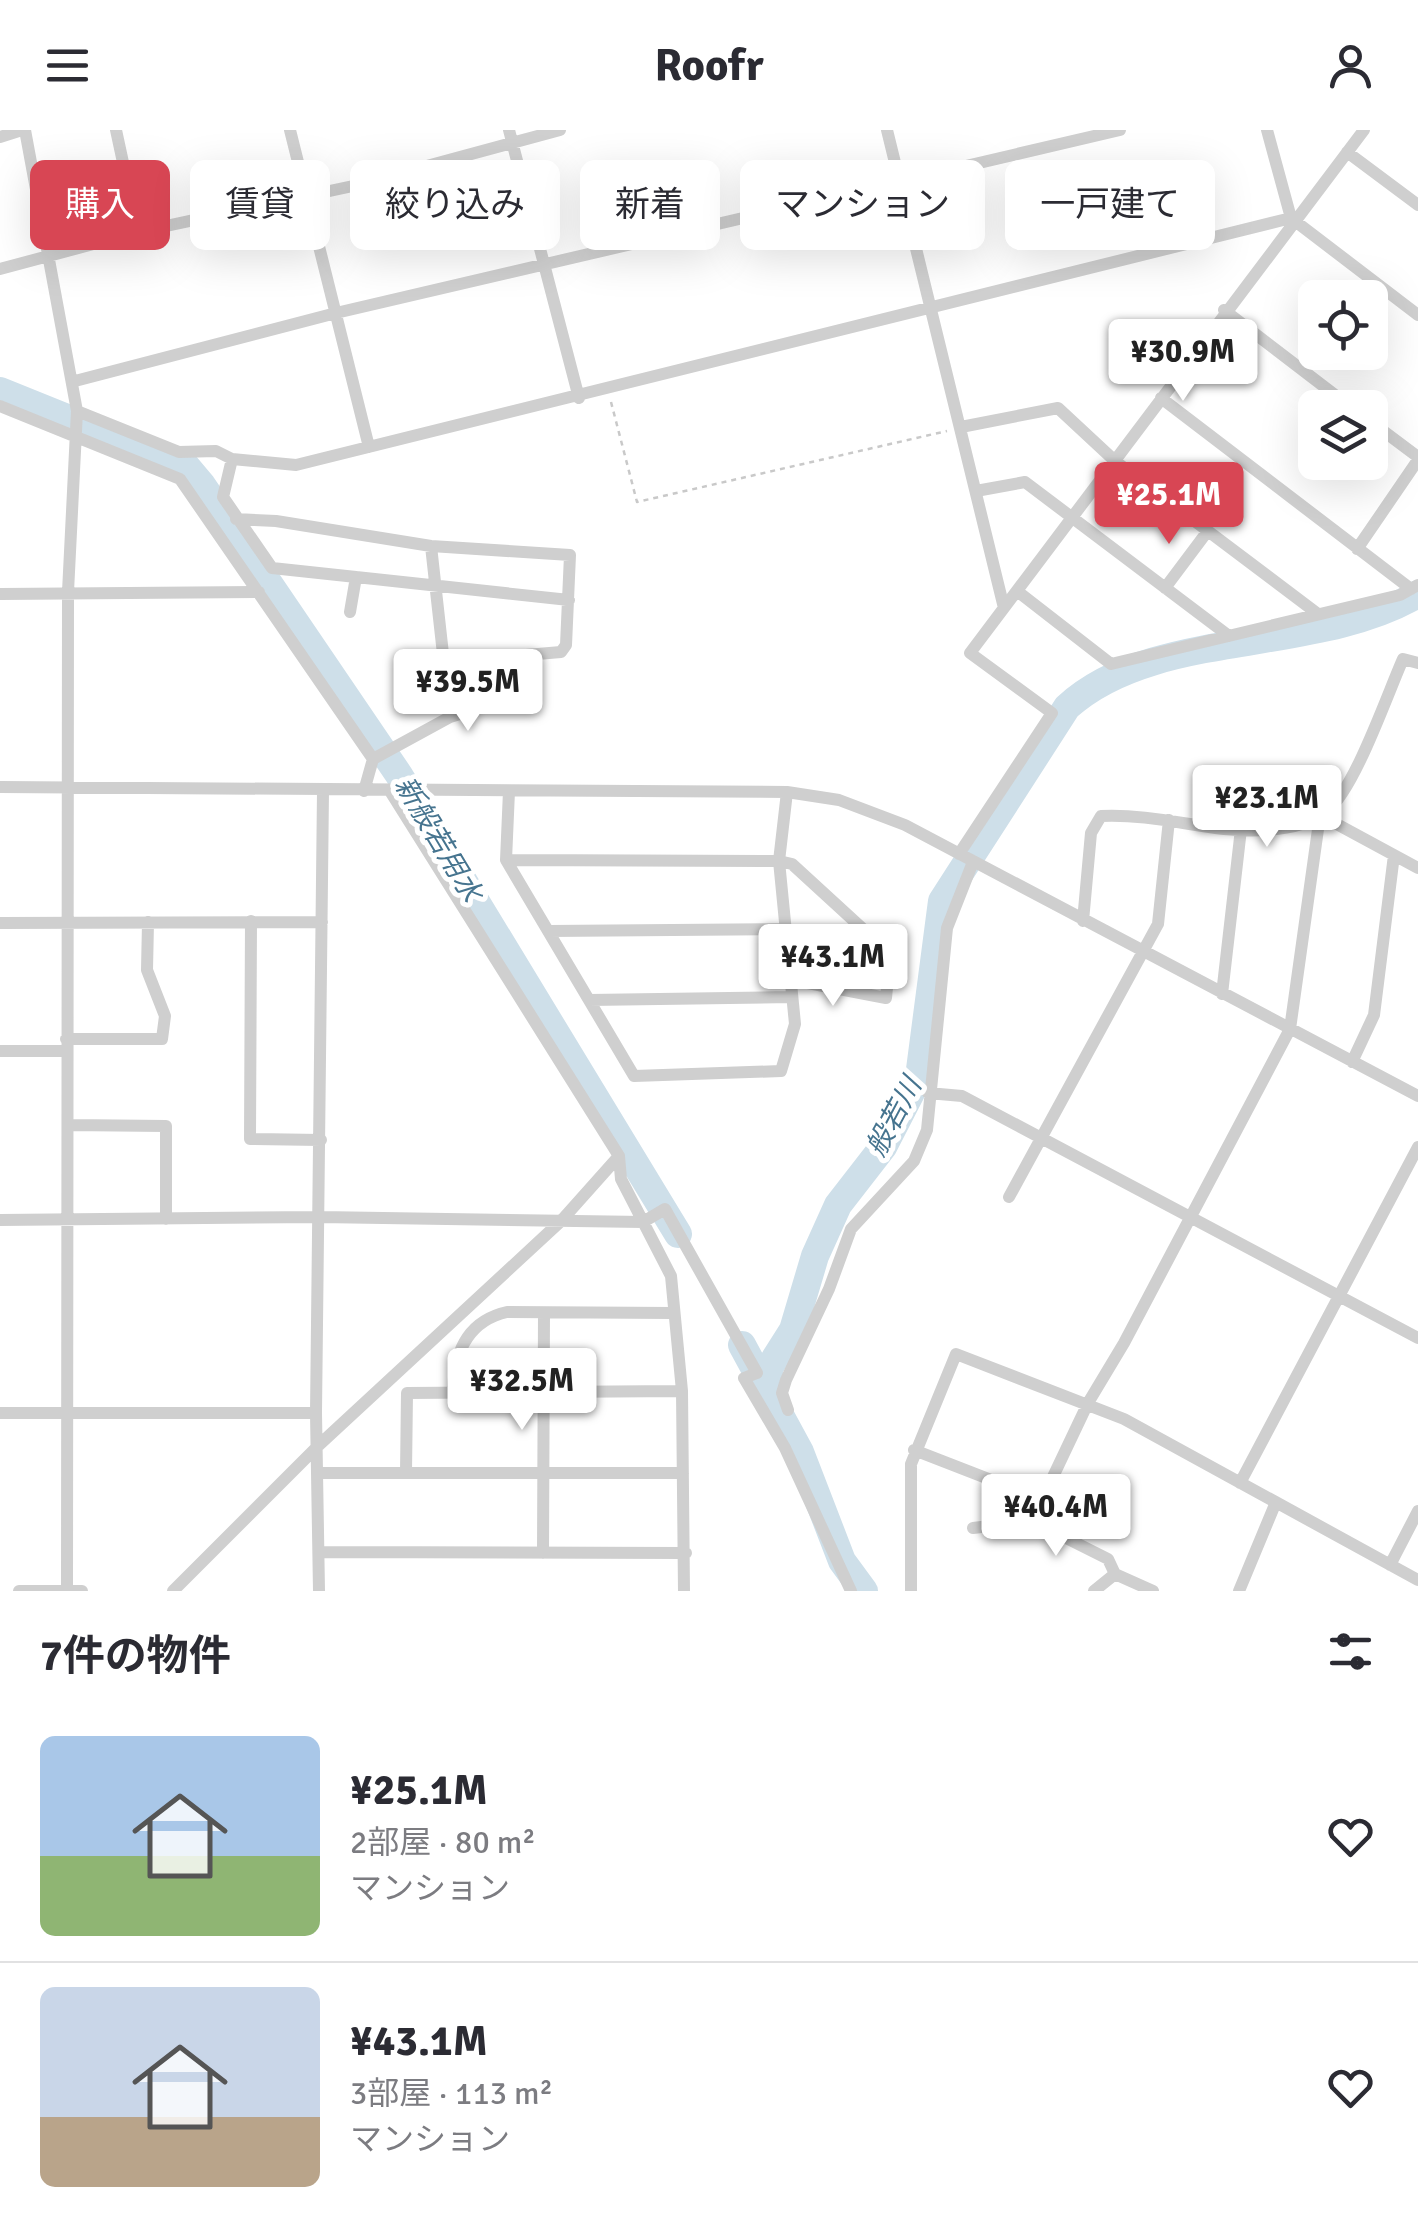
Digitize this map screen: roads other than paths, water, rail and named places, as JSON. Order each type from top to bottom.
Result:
[{"type":"street","points":[[0,136],[24,130],[75,381],[68,592],[67,1591]]},
{"type":"street","points":[[116,130],[122,160]]},
{"type":"street","points":[[290,130],[298,160]]},
{"type":"street","points":[[330,189],[511,136],[560,130]]},
{"type":"street","points":[[886,130],[894,160]]},
{"type":"street","points":[[985,163],[1120,130]]},
{"type":"street","points":[[1267,130],[1293,220],[1418,315]]},
{"type":"street","points":[[959,854],[1052,714],[970,654],[1224,310],[1364,130]]},
{"type":"street","points":[[511,136],[579,398]]},
{"type":"street","points":[[1347,152],[1418,205]]},
{"type":"street","points":[[76,414],[180,452],[216,451],[232,459],[296,465],[1293,220]]},
{"type":"street","points":[[75,381],[336,313],[740,222]]},
{"type":"street","points":[[0,269],[72,250]]},
{"type":"street","points":[[320,250],[369,447]]},
{"type":"street","points":[[917,250],[1004,608]]},
{"type":"street","points":[[1224,310],[1328,390]]},
{"type":"street","points":[[1161,398],[1356,550],[1414,587]]},
{"type":"street","points":[[0,406],[180,479],[373,759]]},
{"type":"street","points":[[961,427],[1058,408],[1115,461],[1318,614]]},
{"type":"street","points":[[1356,550],[1418,458],[1388,435]]},
{"type":"street","points":[[232,459],[224,497],[272,568],[569,600]]},
{"type":"street","points":[[976,491],[1025,482],[1229,636]]},
{"type":"street","points":[[236,519],[276,521],[431,546],[564,552],[570,558],[566,645],[562,652],[446,662]]},
{"type":"street","points":[[1166,588],[1207,532]]},
{"type":"street","points":[[431,546],[450,716]]},
{"type":"street","points":[[350,612],[356,577]]},
{"type":"street","points":[[1016,591],[1111,664],[1414,587]]},
{"type":"street","points":[[0,594],[259,592]]},
{"type":"street","points":[[1084,921],[1092,833],[1101,816],[1241,829],[1309,822],[1320,816],[1345,788],[1403,659],[1418,663]]},
{"type":"street","points":[[364,791],[373,759],[450,716],[523,694]]},
{"type":"street","points":[[0,787],[787,792],[869,808],[1418,1096]]},
{"type":"street","points":[[319,1591],[316,1413],[323,790]]},
{"type":"street","points":[[394,791],[619,1156],[621,1179],[671,1276],[682,1391],[684,1591]]},
{"type":"street","points":[[509,791],[506,860],[634,1076],[780,1072],[796,1024],[788,979],[779,861],[787,792]]},
{"type":"street","points":[[1320,816],[1418,868]]},
{"type":"street","points":[[1032,1521],[1088,1402],[1290,1029],[1320,816]]},
{"type":"street","points":[[1009,1197],[1158,924],[1169,820]]},
{"type":"street","points":[[1222,994],[1241,829]]},
{"type":"street","points":[[1352,1062],[1374,1015],[1394,856]]},
{"type":"street","points":[[506,860],[779,861],[792,864],[864,930],[892,937],[886,998],[788,979]]},
{"type":"street","points":[[788,1410],[782,1392],[786,1380],[829,1289],[851,1228],[914,1161],[927,1130],[946,928],[973,862]]},
{"type":"street","points":[[0,1051],[162,1038],[164,1016],[147,970],[148,922]]},
{"type":"street","points":[[251,922],[250,1139],[321,1140]]},
{"type":"street","points":[[0,923],[322,922]]},
{"type":"street","points":[[548,930],[784,929]]},
{"type":"street","points":[[589,1000],[791,997]]},
{"type":"street","points":[[928,1093],[962,1096],[1418,1338]]},
{"type":"street","points":[[68,1125],[166,1126],[166,1220]]},
{"type":"street","points":[[1240,1483],[1418,1147]]},
{"type":"street","points":[[174,1591],[319,1446],[561,1222],[619,1156]]},
{"type":"street","points":[[0,1220],[643,1222],[666,1210],[757,1373],[744,1378],[786,1448],[833,1561],[851,1591]]},
{"type":"street","points":[[452,1391],[458,1349],[490,1316],[673,1312]]},
{"type":"street","points":[[543,1553],[544,1313]]},
{"type":"street","points":[[911,1591],[914,1450],[956,1354],[1088,1402],[1418,1580]]},
{"type":"street","points":[[406,1472],[407,1394],[682,1391]]},
{"type":"street","points":[[0,1413],[316,1413]]},
{"type":"street","points":[[914,1450],[1043,1500]]},
{"type":"street","points":[[320,1473],[684,1473]]},
{"type":"street","points":[[1239,1591],[1276,1502]]},
{"type":"street","points":[[1390,1566],[1418,1511]]},
{"type":"street","points":[[973,1528],[1032,1521],[1108,1559],[1115,1574],[1154,1591]]},
{"type":"street","points":[[320,1552],[686,1553]]},
{"type":"street","points":[[1094,1591],[1115,1574]]},
{"type":"street","points":[[19,1591],[82,1591]]},
{"type":"waterway","name":"新般若用水","points":[[0,391],[186,466],[202,485],[399,775],[678,1234]]},
{"type":"waterway","name":"般若川","points":[[771,1397],[769,1368],[793,1330],[815,1256],[838,1205],[883,1147],[919,1077],[942,901],[1067,707],[1103,682],[1145,664],[1332,626],[1377,613],[1418,594]]},
{"type":"waterway","name":"般若川","points":[[742,1345],[800,1452],[842,1561],[864,1591]]}]
